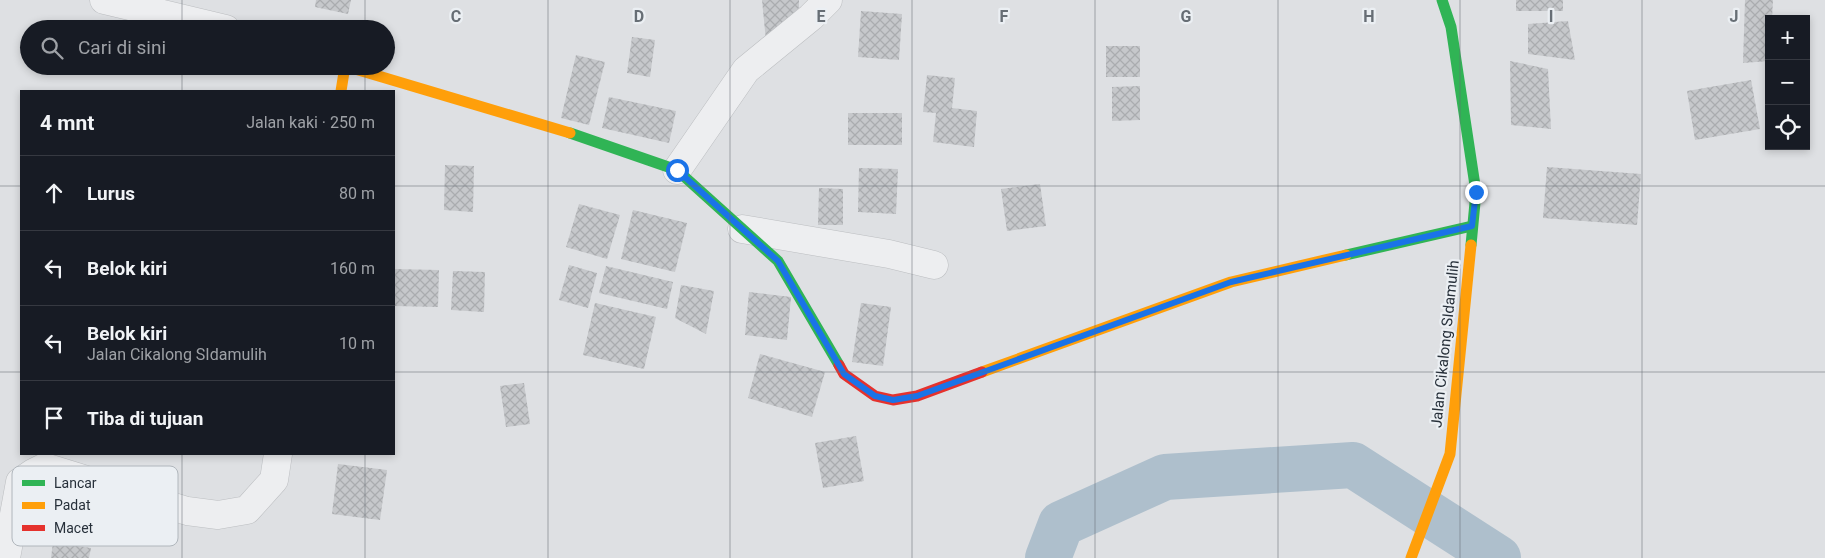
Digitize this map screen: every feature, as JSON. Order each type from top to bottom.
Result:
[{"type":"street","points":[[104,0],[188,20]]},
{"type":"street","points":[[677,170],[746,70],[811,17],[828,0]]},
{"type":"street","name":"Jalan Cikalong SIdamulih","points":[[1411,556],[1450,454],[1476,192],[1451,27],[1442,0]]},
{"type":"street","points":[[341,90],[344,75]]},
{"type":"street","points":[[376,75],[538,122],[677,170],[778,261],[844,374],[875,396],[893,400],[917,396],[1231,282],[1472,226]]},
{"type":"street","points":[[742,229],[889,254],[934,265]]},
{"type":"street","points":[[178,508],[218,515],[247,510],[274,480],[278,455]]},
{"type":"street","points":[[6,558],[12,525]]},
{"type":"building","points":[[316,0],[351,0],[348,14],[315,7]]},
{"type":"building","points":[[762,0],[799,0],[799,8],[766,41]]},
{"type":"building","points":[[1516,0],[1563,0],[1563,11],[1516,11]]},
{"type":"building","points":[[1745,0],[1773,0],[1772,15],[1765,15],[1765,61],[1743,63]]},
{"type":"building","points":[[861,11],[902,14],[899,60],[858,57]]},
{"type":"building","points":[[1568,21],[1575,60],[1528,54],[1528,24]]},
{"type":"building","points":[[632,37],[655,40],[650,77],[627,73]]},
{"type":"building","points":[[1106,46],[1140,46],[1140,77],[1106,77]]},
{"type":"building","points":[[576,55],[605,62],[589,125],[561,118]]},
{"type":"building","points":[[1510,61],[1548,69],[1551,129],[1511,125]]},
{"type":"building","points":[[927,75],[955,78],[952,108],[977,111],[974,147],[933,142],[936,113],[923,112]]},
{"type":"building","points":[[1751,80],[1760,129],[1695,140],[1687,91]]},
{"type":"building","points":[[1140,86],[1140,120],[1112,121],[1112,87]]},
{"type":"building","points":[[609,97],[676,111],[669,143],[602,128]]},
{"type":"building","points":[[848,113],[902,113],[902,145],[848,145]]},
{"type":"building","points":[[445,165],[474,166],[473,212],[444,210]]},
{"type":"building","points":[[1547,167],[1641,174],[1637,225],[1543,218]]},
{"type":"building","points":[[859,168],[898,169],[896,214],[858,212]]},
{"type":"building","points":[[1040,184],[1046,226],[1007,231],[1001,189]]},
{"type":"building","points":[[819,188],[843,189],[843,225],[818,225]]},
{"type":"building","points":[[579,204],[620,215],[607,259],[566,247]]},
{"type":"building","points":[[633,210],[687,223],[675,272],[621,259]]},
{"type":"building","points":[[569,265],[597,273],[588,308],[559,300]]},
{"type":"building","points":[[606,266],[673,282],[667,309],[599,293]]},
{"type":"building","points":[[395,269],[439,270],[438,307],[395,306]]},
{"type":"building","points":[[453,271],[485,272],[484,312],[451,310]]},
{"type":"building","points":[[681,285],[714,291],[706,334],[675,318]]},
{"type":"building","points":[[749,292],[791,297],[787,340],[745,335]]},
{"type":"building","points":[[595,303],[656,317],[644,369],[583,355]]},
{"type":"building","points":[[861,303],[891,307],[883,366],[852,362]]},
{"type":"building","points":[[760,354],[825,372],[812,417],[748,398]]},
{"type":"building","points":[[524,383],[530,424],[506,427],[500,386]]},
{"type":"building","points":[[856,436],[864,481],[823,488],[815,443]]},
{"type":"building","points":[[338,464],[387,470],[380,520],[332,514]]},
{"type":"building","points":[[52,546],[91,548],[89,558],[51,558]]},
{"type":"waterway","points":[[1048,558],[1061,524],[1165,477],[1353,465],[1498,558]]},
{"type":"traffic: fast","points":[[1442,0],[1451,27],[1476,192],[1471,245]]},
{"type":"traffic: fast","points":[[570,133],[677,170],[778,261],[839,365]]},
{"type":"traffic: fast","points":[[1346,255],[1472,226]]},
{"type":"traffic: slow","points":[[341,90],[344,75]]},
{"type":"traffic: slow","points":[[375,75],[570,133]]},
{"type":"traffic: slow","points":[[1411,558],[1450,454],[1471,245]]},
{"type":"traffic: slow","points":[[982,372],[1231,282],[1346,255]]},
{"type":"traffic: jam","points":[[839,365],[844,374],[875,396],[893,400],[917,396],[982,372]]},
{"type":"route","points":[[677,170],[778,261],[844,374],[875,396],[893,400],[917,396],[1231,282],[1472,226],[1476,192]]}]
